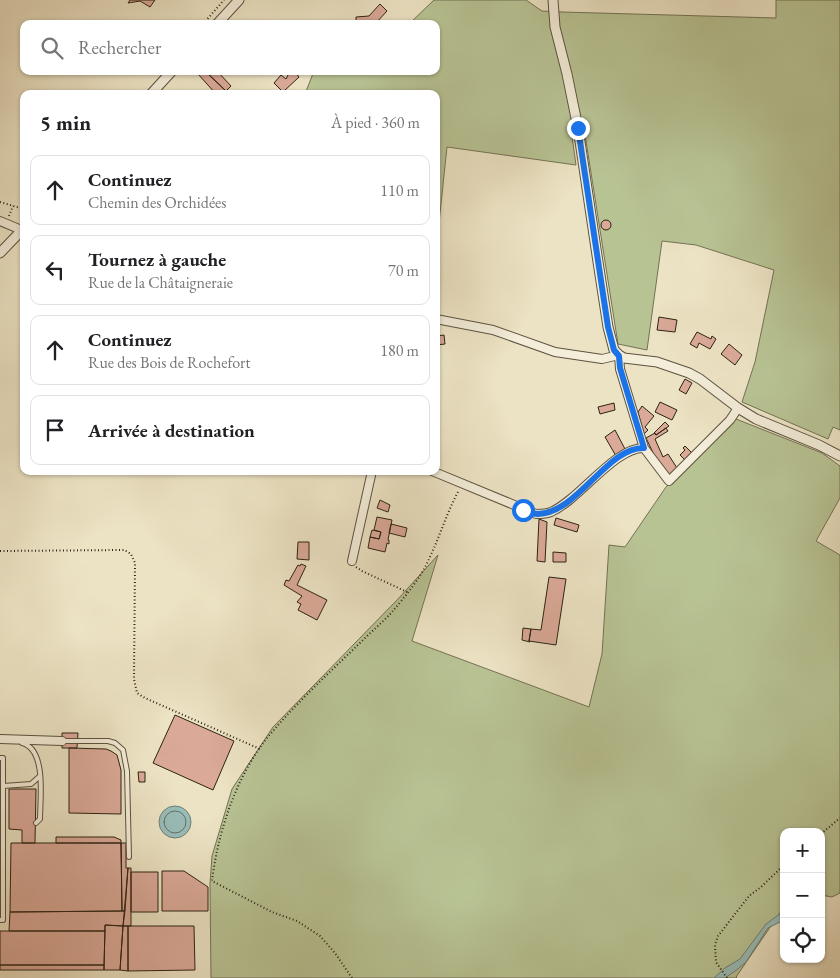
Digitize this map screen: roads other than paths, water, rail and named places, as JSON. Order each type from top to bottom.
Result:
[{"type":"street","points":[[220,20],[239,0]]},
{"type":"street","points":[[553,0],[555,26],[578,128],[608,327],[614,350],[619,356],[624,358],[669,365],[690,373],[756,419],[819,445],[840,456]]},
{"type":"street","points":[[155,90],[168,75]]},
{"type":"street","points":[[3,222],[20,229]]},
{"type":"street","points":[[0,253],[20,233]]},
{"type":"street","points":[[440,320],[493,330],[555,352],[602,359],[619,356]]},
{"type":"street","points":[[619,356],[620,368],[644,448],[669,481],[730,420],[738,408]]},
{"type":"street","points":[[440,474],[536,514],[550,512],[563,505],[619,457],[635,448],[644,448]]},
{"type":"street","points":[[352,561],[371,475]]},
{"type":"street","points":[[0,739],[62,740]]},
{"type":"lane","points":[[0,739],[25,743],[33,749],[39,762],[40,820],[36,823]]},
{"type":"lane","points":[[62,740],[108,741],[115,743],[123,750],[128,771],[129,858]]},
{"type":"lane","points":[[0,758],[3,758],[2,920],[0,920]]},
{"type":"lane","points":[[3,786],[31,784],[40,776]]},
{"type":"lane","points":[[3,824],[9,824]]},
{"type":"water","points":[[175,806],[187,810],[191,822],[187,834],[175,838],[163,834],[159,822],[163,810]]},
{"type":"water","points":[[780,914],[780,922],[768,928],[746,962],[725,978],[714,978],[725,968],[740,959],[766,924]]}]
